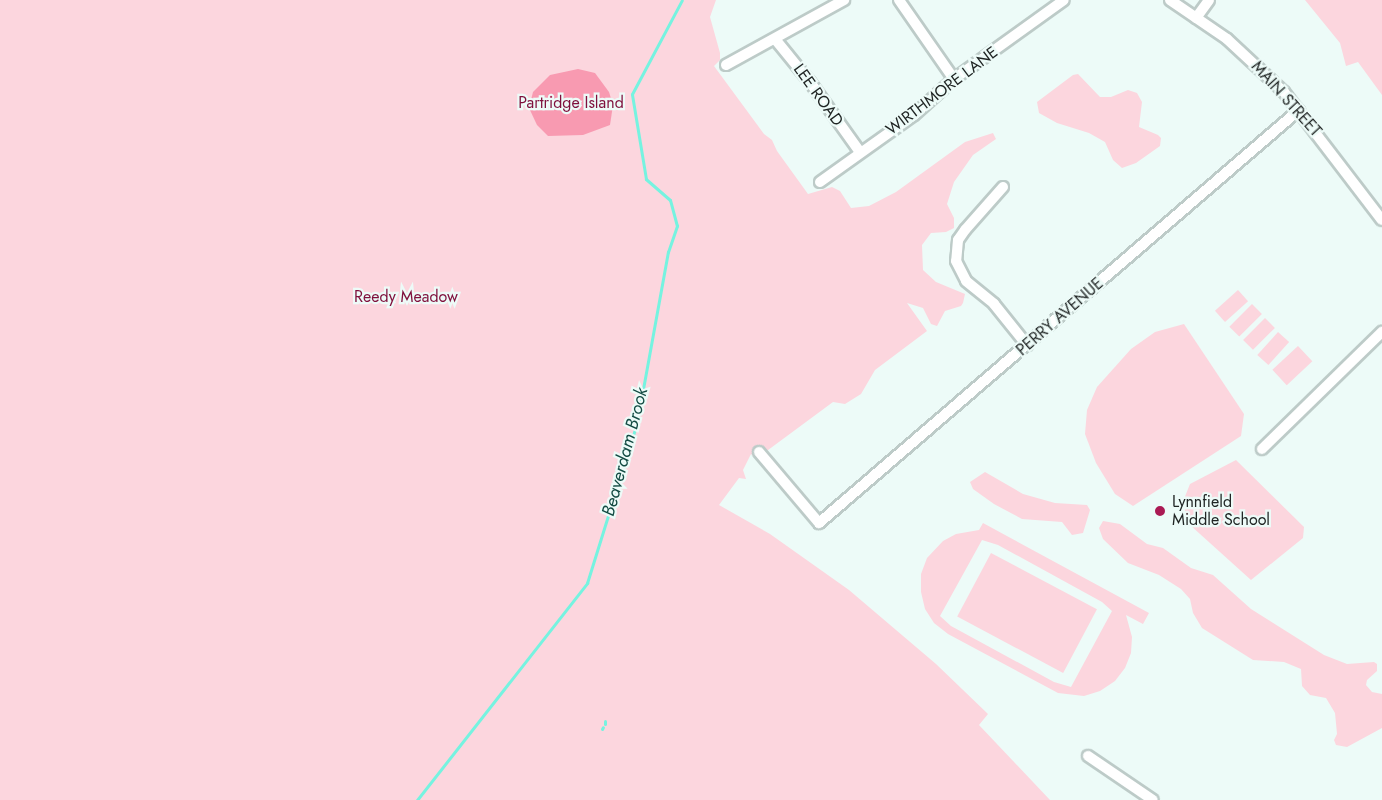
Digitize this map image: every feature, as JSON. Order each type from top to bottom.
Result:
[{"type":"street","points":[[726,65],[844,0]]},
{"type":"street","points":[[899,0],[954,79]]},
{"type":"street","name":"WIRTHMORE LANE","points":[[820,182],[914,115],[954,79],[1064,0]]},
{"type":"street","name":"MAIN STREET","points":[[1170,0],[1259,66],[1299,110],[1382,220]]},
{"type":"street","points":[[1196,18],[1209,0]]},
{"type":"street","name":"LEE ROAD","points":[[776,39],[860,152]]},
{"type":"street","name":"PERRY AVENUE","points":[[759,452],[819,523],[1299,110]]},
{"type":"street","points":[[1003,187],[964,230],[958,240],[956,261],[966,281],[994,304],[1028,345]]},
{"type":"street","points":[[1262,449],[1382,332]]},
{"type":"street","points":[[1088,756],[1153,800]]},
{"type":"green space","name":"Reedy Meadow","points":[[0,0],[716,0],[710,17],[720,60],[714,66],[764,134],[772,140],[777,151],[808,194],[832,187],[840,191],[851,208],[869,206],[896,192],[965,142],[993,133],[996,139],[973,155],[954,182],[947,204],[954,218],[954,228],[946,232],[931,233],[922,245],[923,270],[936,282],[965,294],[961,306],[945,311],[937,326],[931,324],[923,308],[907,303],[927,331],[875,370],[861,394],[845,404],[833,402],[756,459],[751,454],[743,470],[746,479],[739,478],[719,505],[770,534],[849,590],[936,664],[988,714],[979,725],[1050,800],[0,800]]},
{"type":"green space","points":[[1305,0],[1382,0],[1382,95],[1358,62],[1346,66],[1340,43]]},
{"type":"green space","name":"Partridge Island","points":[[578,69],[595,73],[609,92],[613,105],[610,125],[583,135],[548,136],[537,125],[529,108],[533,92],[550,75]]},
{"type":"green space","points":[[1078,74],[1100,97],[1111,97],[1128,90],[1137,93],[1142,102],[1139,127],[1158,135],[1161,138],[1160,146],[1136,163],[1122,168],[1113,160],[1105,142],[1089,133],[1057,123],[1039,113],[1037,102],[1073,75]]},
{"type":"green space","points":[[1238,290],[1248,301],[1225,322],[1215,311]]},
{"type":"green space","points":[[1252,304],[1262,314],[1239,337],[1229,327]]},
{"type":"green space","points":[[1265,318],[1275,328],[1253,350],[1243,340]]},
{"type":"green space","points":[[1184,324],[1244,414],[1241,436],[1133,506],[1115,494],[1096,463],[1085,434],[1087,410],[1097,387],[1131,349],[1155,332]]},
{"type":"green space","points":[[1278,332],[1289,342],[1268,365],[1257,355]]},
{"type":"green space","points":[[1298,346],[1312,361],[1287,385],[1272,370]]},
{"type":"green space","points":[[1236,460],[1304,527],[1303,538],[1251,580],[1190,525],[1182,504],[1190,484]]},
{"type":"green space","points":[[985,472],[1023,494],[1055,503],[1087,505],[1090,510],[1083,533],[1072,535],[1062,522],[1022,519],[994,504],[973,489],[970,482]]},
{"type":"green space","points":[[1103,521],[1120,524],[1147,544],[1163,548],[1191,568],[1213,575],[1251,609],[1324,655],[1347,664],[1374,662],[1377,664],[1377,671],[1367,680],[1366,685],[1372,692],[1382,694],[1382,728],[1347,747],[1336,745],[1334,740],[1337,734],[1335,713],[1326,698],[1310,695],[1302,686],[1301,669],[1284,662],[1253,660],[1202,628],[1193,613],[1190,599],[1181,589],[1159,575],[1128,563],[1103,539],[1099,528]]},
{"type":"green space","points":[[983,523],[1149,613],[1143,624],[1126,615],[1132,637],[1131,653],[1125,668],[1115,681],[1100,691],[1084,696],[1058,693],[948,634],[934,623],[925,609],[921,592],[921,574],[927,558],[943,541],[956,534],[979,530]],"holes":[[[982,540],[998,545],[1102,602],[1112,611],[1071,687],[1054,682],[951,626],[940,616]]]},
{"type":"green space","points":[[991,553],[1097,609],[1063,673],[957,617]]},
{"type":"waterway","name":"Beaverdam Brook","points":[[417,800],[587,583],[637,422],[668,252],[677,226],[670,200],[646,179],[632,94],[682,0]]},
{"type":"place","name":"Lynnfield Middle School","points":[[1160,511]]}]
